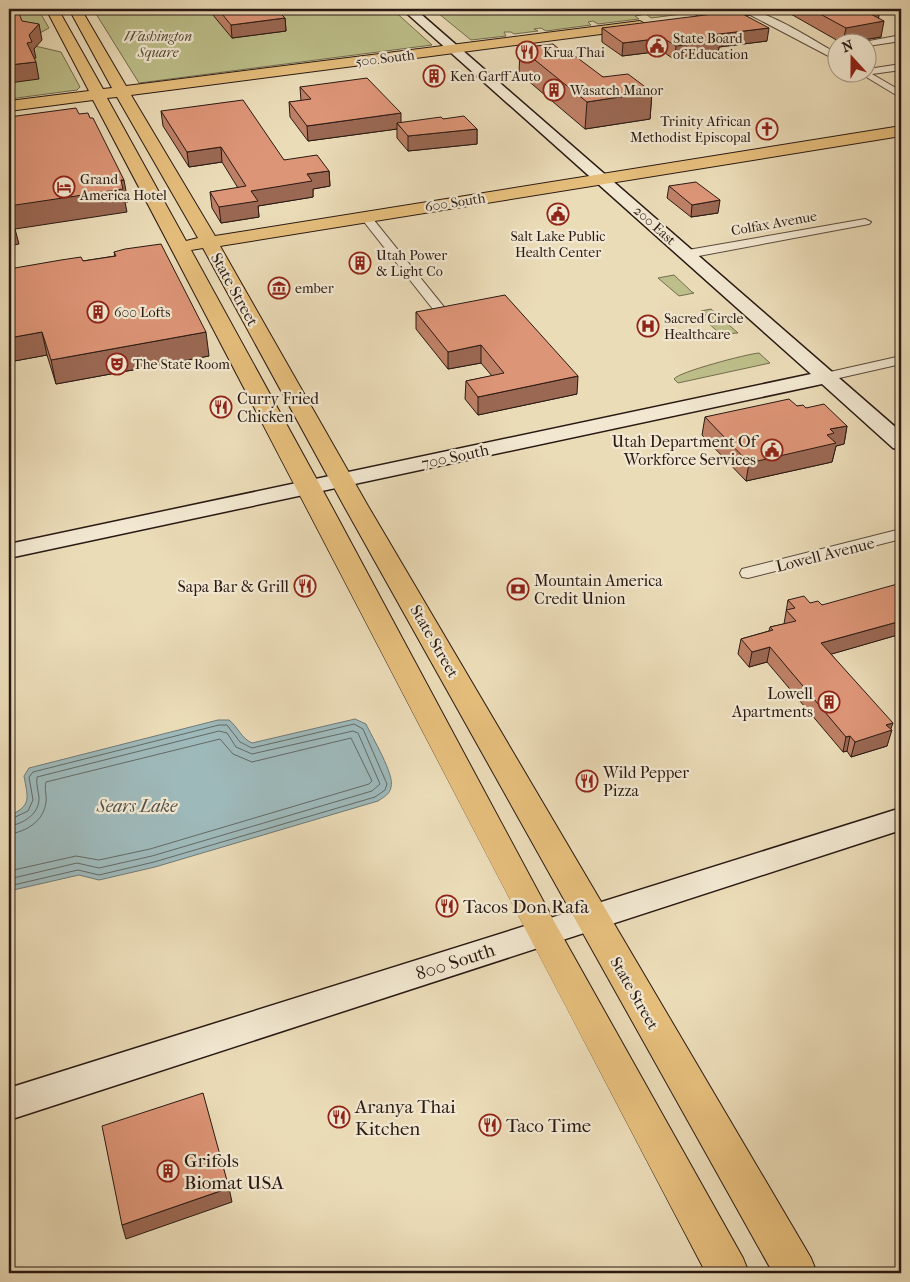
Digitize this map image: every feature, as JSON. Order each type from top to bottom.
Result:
[{"type":"main road","name":"State Street","points":[[52,9],[97,95],[172,248],[310,487],[544,933],[728,1273]]},
{"type":"main road","name":"State Street","points":[[74,9],[591,918],[796,1273]]},
{"type":"main road","points":[[686,19],[752,9]]},
{"type":"main road","name":"500 South","points":[[9,106],[653,23]]},
{"type":"main road","name":"600 South","points":[[172,248],[901,131]]},
{"type":"street","name":"200 East","points":[[408,9],[901,443]]},
{"type":"street","points":[[752,9],[828,53]]},
{"type":"street","points":[[878,41],[901,38]]},
{"type":"street","points":[[823,50],[828,49]]},
{"type":"street","points":[[878,70],[901,67]]},
{"type":"street","points":[[878,82],[901,95]]},
{"type":"street","points":[[365,216],[440,310]]},
{"type":"street","name":"Colfax Avenue","points":[[688,254],[865,222]]},
{"type":"street","name":"700 South","points":[[9,551],[901,360]]},
{"type":"street","name":"Lowell Avenue","points":[[748,573],[901,534]]},
{"type":"street","name":"800 South","points":[[9,1104],[901,818]]},
{"type":"green space","points":[[9,9],[38,9],[49,28],[31,38]]},
{"type":"green space","name":"Washington Square","points":[[93,9],[392,9],[432,45],[139,83]]},
{"type":"green space","points":[[433,9],[721,9],[651,18],[646,14],[635,16],[639,19],[598,24],[593,21],[588,22],[591,25],[546,31],[541,28],[534,29],[538,31],[514,34],[504,32],[506,36],[471,40]]},
{"type":"green space","points":[[35,46],[61,52],[80,87],[77,90],[9,99],[9,83],[31,48]]},
{"type":"green space","points":[[674,275],[694,293],[679,296],[658,278]]},
{"type":"green space","points":[[711,309],[738,333],[720,334],[701,316],[706,315],[701,311]]},
{"type":"green space","points":[[759,353],[770,363],[678,383],[674,379],[699,368]]},
{"type":"water","name":"Sears Lake","points":[[355,719],[366,724],[390,774],[389,792],[378,801],[155,867],[99,880],[79,875],[9,891],[9,816],[22,808],[27,801],[24,776],[29,768],[218,720],[229,720],[252,743]]},
{"type":"building","points":[[9,9],[13,12],[18,11],[22,21],[39,24],[29,35],[32,42],[27,43],[36,62],[9,65]]},
{"type":"building","points":[[218,9],[276,9],[285,18],[231,25]]},
{"type":"building","points":[[811,9],[875,9],[863,10],[884,21],[846,28]]},
{"type":"building","points":[[737,11],[769,28],[711,35],[719,41],[676,46],[663,38],[623,43],[602,28]]},
{"type":"building","points":[[553,44],[569,57],[575,56],[603,77],[628,74],[652,92],[587,102],[520,48]]},
{"type":"building","points":[[367,78],[401,113],[307,126],[289,102],[311,99],[300,87]]},
{"type":"building","points":[[243,100],[284,160],[317,155],[329,171],[307,174],[312,181],[251,191],[258,201],[219,207],[210,192],[246,186],[221,147],[187,152],[161,111]]},
{"type":"building","name":"Grand America Hotel","points":[[76,108],[79,114],[88,113],[90,118],[93,118],[124,180],[121,180],[123,189],[9,206],[9,117]]},
{"type":"building","points":[[464,116],[477,129],[408,136],[397,123],[441,117],[443,119]]},
{"type":"building","points":[[696,182],[720,200],[692,205],[669,186]]},
{"type":"building","points":[[9,208],[14,222],[9,222]]},
{"type":"building","name":"600 Lofts","points":[[161,244],[206,332],[51,360],[42,332],[9,338],[9,269],[81,257],[83,261],[116,256],[114,252]]},
{"type":"building","points":[[505,295],[578,376],[478,397],[466,381],[504,373],[481,345],[448,352],[416,312]]},
{"type":"building","points":[[789,399],[797,406],[803,405],[806,408],[824,404],[847,426],[830,429],[834,433],[827,435],[836,443],[749,463],[705,417]]},
{"type":"building","name":"Lowell Apartments","points":[[901,583],[901,621],[821,643],[893,723],[886,725],[892,730],[855,742],[850,736],[846,737],[770,647],[752,652],[741,639],[773,630],[770,627],[796,621],[786,610],[795,608],[788,600],[804,596],[810,603],[818,601],[822,605]]},
{"type":"building","name":"Grifols Biomat USA","points":[[203,1093],[229,1188],[122,1225],[102,1126]]},
{"type":"place","name":"State Board of Education","points":[[657,46]]},
{"type":"place","name":"Krua Thai","points":[[527,52]]},
{"type":"place","name":"Ken Garff Auto","points":[[434,76]]},
{"type":"place","name":"Wasatch Manor","points":[[554,90]]},
{"type":"place","name":"Trinity African Methodist Episcopal","points":[[767,129]]},
{"type":"place","name":"Grand America Hotel","points":[[64,187]]},
{"type":"place","name":"Salt Lake Public Health Center","points":[[558,214]]},
{"type":"place","name":"Utah Power & Light Co","points":[[360,263]]},
{"type":"place","name":"ember","points":[[279,288]]},
{"type":"place","name":"600 Lofts","points":[[98,312]]},
{"type":"place","name":"Sacred Circle Healthcare","points":[[648,326]]},
{"type":"place","name":"The State Room","points":[[117,364]]},
{"type":"place","name":"Curry Fried Chicken","points":[[221,407]]},
{"type":"place","name":"Utah Department Of Workforce Services","points":[[772,450]]},
{"type":"place","name":"Sapa Bar & Grill","points":[[305,586]]},
{"type":"place","name":"Mountain America Credit Union","points":[[518,589]]},
{"type":"place","name":"Lowell Apartments","points":[[829,702]]},
{"type":"place","name":"Wild Pepper Pizza","points":[[587,781]]},
{"type":"place","name":"Tacos Don Rafa","points":[[447,906]]},
{"type":"place","name":"Aranya Thai Kitchen","points":[[339,1117]]},
{"type":"place","name":"Taco Time","points":[[490,1125]]},
{"type":"place","name":"Grifols Biomat USA","points":[[168,1171]]}]
